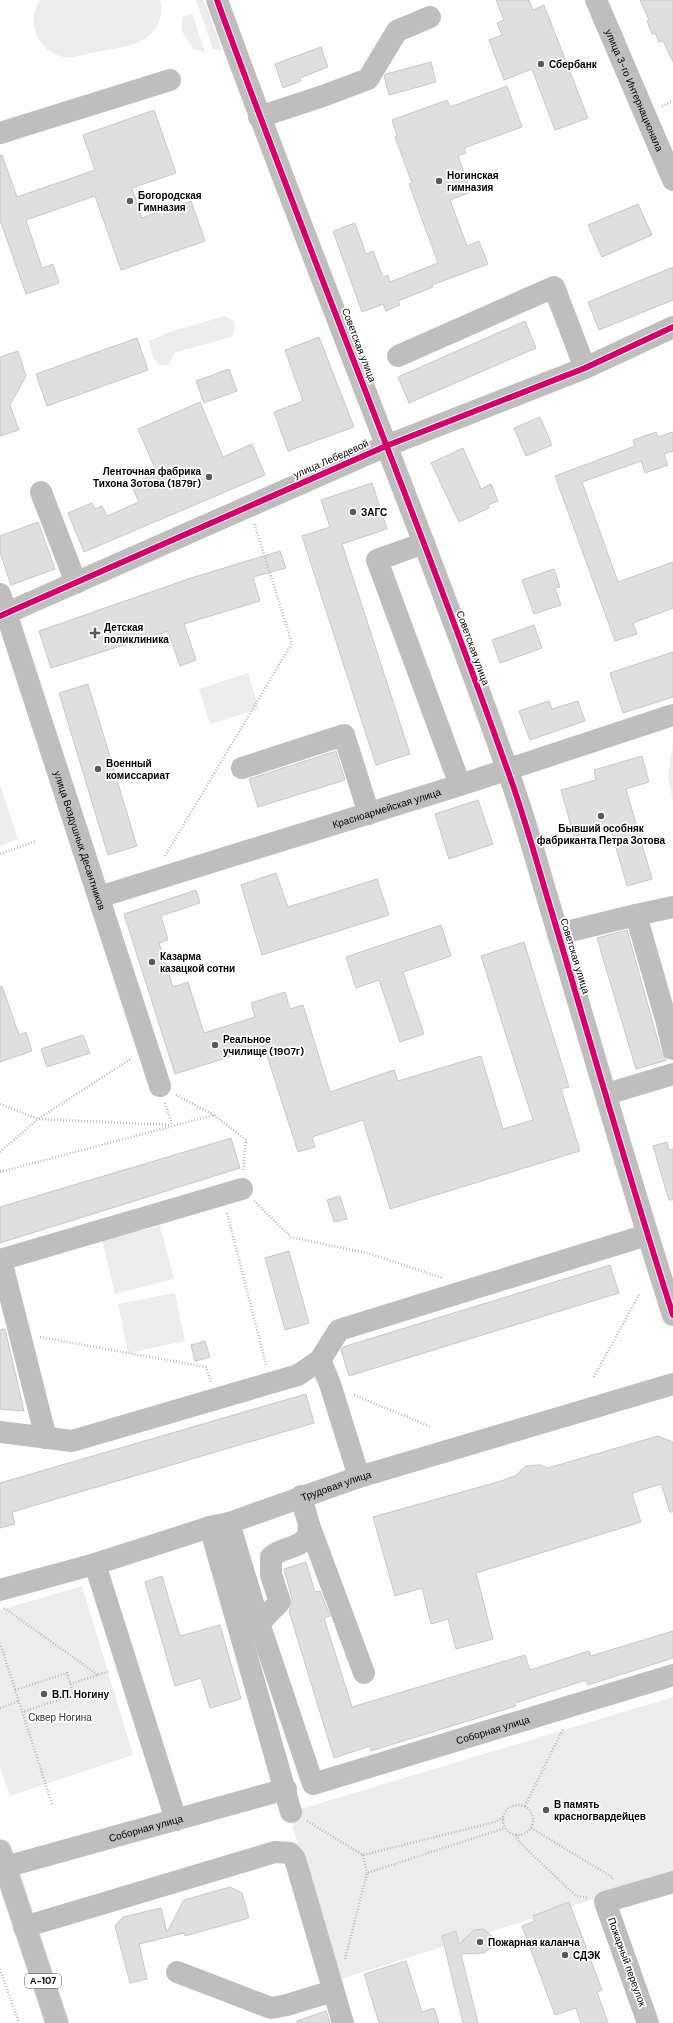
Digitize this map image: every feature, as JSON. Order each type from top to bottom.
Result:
[{"type":"street","name":"Советская улица","points":[[217,0],[424,543],[508,770],[607,1094],[647,1235],[673,1315]]},
{"type":"street","name":"улица 3-го Интернационала","points":[[596,0],[673,180]]},
{"type":"street","points":[[260,116],[323,96],[368,79],[397,31],[430,17]]},
{"type":"street","points":[[0,133],[170,80]]},
{"type":"street","points":[[398,356],[554,287],[585,368]]},
{"type":"street","name":"улица Лебедевой","points":[[2,608],[76,583],[386,446],[585,368],[673,327]]},
{"type":"street","points":[[41,492],[76,583]]},
{"type":"street","points":[[424,543],[377,560],[460,785]]},
{"type":"street","name":"улица Воздушных Десантников","points":[[2,608],[99,896],[160,1086]]},
{"type":"street","name":"Красноармейская улица","points":[[99,896],[369,814],[508,770],[673,715]]},
{"type":"street","points":[[242,768],[344,735],[369,814]]},
{"type":"street","points":[[558,934],[673,907]]},
{"type":"street","points":[[636,915],[670,1022],[673,1049]]},
{"type":"street","points":[[607,1094],[673,1074]]},
{"type":"street","points":[[46,1438],[1,1260],[232,1192]]},
{"type":"street","points":[[0,1432],[72,1441],[298,1375],[320,1360],[339,1330],[647,1235]]},
{"type":"street","points":[[320,1360],[330,1384],[358,1477]]},
{"type":"street","name":"Трудовая улица","points":[[0,1590],[95,1564],[220,1525],[358,1477],[673,1384]]},
{"type":"street","points":[[301,1496],[309,1525],[364,1673]]},
{"type":"street","points":[[220,1525],[259,1623],[280,1602],[271,1575],[271,1557],[276,1553],[303,1543],[308,1537],[309,1525]]},
{"type":"street","points":[[220,1525],[291,1812]]},
{"type":"street","points":[[95,1564],[176,1820]]},
{"type":"street","name":"Соборная улица","points":[[259,1623],[313,1784],[673,1675]]},
{"type":"street","name":"Соборная улица","points":[[3,1859],[176,1820],[286,1789]]},
{"type":"street","points":[[24,1927],[275,1852],[290,1853],[295,1859],[343,2023]]},
{"type":"street","name":"А-107","points":[[3,1859],[24,1927],[57,2023]]},
{"type":"street","points":[[612,1900],[673,1882]]},
{"type":"street","name":"Пожарный переулок","points":[[612,1900],[648,2023]]},
{"type":"street","points":[[178,1972],[271,2008],[287,2005],[333,1991]]},
{"type":"path","points":[[662,106],[673,101]]},
{"type":"path","points":[[162,862],[292,642],[249,506]]},
{"type":"path","points":[[0,854],[36,841]]},
{"type":"path","points":[[0,1152],[38,1119],[147,1048]]},
{"type":"path","points":[[160,1086],[214,1115],[246,1140],[232,1192],[270,1383]]},
{"type":"path","points":[[0,1104],[38,1119],[172,1126]]},
{"type":"path","points":[[0,1172],[214,1115]]},
{"type":"path","points":[[232,1192],[291,1237],[371,1254],[445,1278]]},
{"type":"path","points":[[594,1377],[640,1293]]},
{"type":"path","points":[[20,1333],[206,1367]]},
{"type":"path","points":[[330,1384],[431,1427]]},
{"type":"path","points":[[0,1605],[98,1675]]},
{"type":"path","points":[[0,1643],[52,1804]]},
{"type":"path","points":[[70,1684],[113,1670]]},
{"type":"path","points":[[15,1690],[67,1673],[74,1695],[22,1712]]},
{"type":"path","points":[[0,1708],[19,1701]]},
{"type":"path","points":[[525,1806],[562,1729]]},
{"type":"path","points":[[291,1812],[363,1855],[496,1822],[503,1818],[508,1808],[514,1805],[525,1806],[532,1813],[533,1823],[531,1828],[525,1834],[516,1835],[510,1833],[505,1828],[503,1818]]},
{"type":"path","points":[[367,1873],[505,1828]]},
{"type":"path","points":[[516,1835],[520,1842],[575,1896],[612,1900],[612,1877],[531,1828]]},
{"type":"path","points":[[344,1965],[367,1873],[363,1855]]},
{"type":"path","points":[[0,1970],[19,2023]]},
{"type":"green space","points":[[40,0],[160,0],[161,15],[153,32],[140,42],[124,47],[76,57],[64,57],[47,49],[41,43],[37,35],[34,26],[34,17]]},
{"type":"green space","points":[[196,0],[204,0],[222,50],[213,49]]},
{"type":"green space","points":[[192,14],[205,52],[193,49],[182,31],[182,17]]},
{"type":"green space","points":[[225,316],[234,321],[235,328],[232,337],[176,352],[168,365],[158,365],[153,357],[149,341],[170,332]]},
{"type":"green space","points":[[248,673],[259,709],[210,724],[199,689]]},
{"type":"green space","points":[[673,742],[673,802],[668,777]]},
{"type":"green space","points":[[0,785],[18,839],[0,846]]},
{"type":"green space","points":[[160,1226],[174,1279],[115,1294],[102,1240]]},
{"type":"green space","points":[[175,1293],[185,1341],[128,1353],[118,1304]]},
{"type":"green space","name":"Сквер Ногина","points":[[82,1586],[133,1755],[10,1796],[0,1767],[0,1610]]},
{"type":"green space","points":[[673,1697],[673,1874],[338,1980],[292,1824],[295,1826],[291,1812]]},
{"type":"building","name":"Сбербанк","points":[[496,0],[529,0],[533,10],[544,5],[588,118],[555,130],[532,69],[504,80],[489,40],[502,35],[497,23],[504,20]]},
{"type":"building","points":[[640,0],[673,0],[673,62],[663,41],[659,42],[655,33],[652,34],[647,21],[649,20]]},
{"type":"building","points":[[321,47],[328,67],[300,78],[301,81],[283,88],[275,64]]},
{"type":"building","points":[[431,62],[436,82],[389,95],[384,76],[386,74]]},
{"type":"building","name":"Ногинская гимназия","points":[[507,86],[522,127],[464,148],[466,153],[458,156],[471,192],[450,200],[467,246],[479,241],[488,264],[432,285],[433,287],[398,301],[400,305],[386,311],[383,304],[362,312],[333,231],[355,223],[366,254],[373,251],[383,277],[388,275],[390,282],[438,263],[409,184],[412,183],[395,137],[397,136],[392,120],[447,100],[450,107]]},
{"type":"building","points":[[154,110],[176,173],[132,188],[142,218],[191,201],[205,241],[121,270],[95,196],[26,220],[42,268],[53,264],[59,283],[26,294],[0,220],[0,155],[2,155],[17,197],[95,170],[83,135]]},
{"type":"building","points":[[638,204],[652,235],[602,257],[588,225]]},
{"type":"building","points":[[673,267],[673,300],[599,330],[588,302]]},
{"type":"building","points":[[525,321],[536,348],[409,403],[398,377]]},
{"type":"building","points":[[319,337],[354,427],[288,451],[274,412],[303,401],[285,350]]},
{"type":"building","points":[[137,338],[148,370],[47,406],[36,374]]},
{"type":"building","points":[[18,351],[26,376],[10,405],[19,430],[0,436],[0,357]]},
{"type":"building","points":[[229,369],[237,391],[204,403],[196,381]]},
{"type":"building","name":"Ленточная фабрика Тихона Зотова (1879г)","points":[[200,402],[223,457],[252,444],[265,475],[84,552],[68,513],[92,503],[95,509],[102,506],[107,516],[139,502],[131,484],[157,473],[138,429]]},
{"type":"building","points":[[540,417],[552,445],[526,456],[514,428]]},
{"type":"building","points":[[656,432],[658,437],[673,432],[673,451],[664,454],[668,465],[645,473],[641,461],[582,482],[618,582],[673,562],[673,608],[633,623],[637,634],[615,641],[555,476],[635,446],[633,440]]},
{"type":"building","points":[[463,448],[481,489],[491,484],[498,501],[488,505],[489,508],[459,522],[431,463]]},
{"type":"building","points":[[372,483],[387,529],[342,544],[410,754],[376,765],[302,536],[330,527],[321,500]]},
{"type":"building","points":[[38,522],[55,569],[11,585],[0,552],[0,536]]},
{"type":"building","points":[[280,551],[286,568],[253,577],[260,601],[184,624],[196,660],[180,666],[168,631],[51,668],[39,631],[191,578]]},
{"type":"building","points":[[554,569],[560,587],[555,588],[561,605],[534,614],[522,580]]},
{"type":"building","points":[[534,625],[542,648],[500,663],[492,640]]},
{"type":"building","points":[[673,652],[673,697],[623,713],[610,673]]},
{"type":"building","name":"Военный комиссариат","points":[[88,684],[137,846],[108,855],[59,693]]},
{"type":"building","points":[[549,701],[552,709],[578,701],[585,721],[530,740],[519,711]]},
{"type":"building","points":[[336,751],[345,780],[258,807],[249,779]]},
{"type":"building","name":"Бывший особняк фабриканта Петра Зотова","points":[[642,756],[649,782],[626,789],[652,879],[627,886],[610,826],[574,836],[561,790],[596,780],[594,770]]},
{"type":"building","points":[[478,800],[493,844],[449,859],[435,814]]},
{"type":"building","points":[[276,873],[288,907],[377,879],[389,915],[262,955],[241,885]]},
{"type":"building","points":[[196,890],[200,903],[161,916],[168,940],[159,943],[173,987],[188,982],[204,1033],[255,1017],[251,1003],[285,992],[290,1009],[303,1005],[330,1092],[394,1070],[398,1081],[481,1056],[503,1129],[533,1120],[481,956],[524,942],[569,1087],[561,1089],[580,1151],[390,1209],[363,1120],[312,1137],[315,1147],[298,1152],[264,1046],[175,1074],[124,914]]},
{"type":"building","points":[[441,925],[451,956],[403,972],[424,1034],[400,1042],[379,980],[356,988],[346,957]]},
{"type":"building","points":[[627,930],[661,1052],[667,1060],[636,1069],[597,938]]},
{"type":"building","points":[[2,986],[19,1035],[26,1032],[32,1051],[0,1062],[0,987]]},
{"type":"building","points":[[83,1035],[90,1053],[47,1067],[41,1049]]},
{"type":"building","points":[[231,1138],[240,1168],[0,1243],[0,1207]]},
{"type":"building","points":[[667,1142],[669,1150],[673,1149],[673,1200],[669,1200],[653,1146]]},
{"type":"building","points":[[340,1196],[347,1219],[334,1222],[327,1200]]},
{"type":"building","points":[[289,1251],[309,1323],[285,1330],[265,1258]]},
{"type":"building","points":[[610,1265],[619,1293],[349,1376],[341,1350],[343,1347]]},
{"type":"building","points":[[5,1329],[24,1411],[0,1409],[0,1330]]},
{"type":"building","points":[[205,1341],[210,1357],[195,1361],[191,1345]]},
{"type":"building","points":[[306,1394],[314,1423],[12,1512],[15,1524],[0,1528],[0,1483]]},
{"type":"building","points":[[658,1436],[673,1442],[673,1512],[670,1512],[661,1484],[632,1493],[641,1522],[476,1573],[493,1639],[456,1649],[448,1619],[431,1624],[422,1588],[395,1596],[373,1517],[501,1481],[515,1476],[526,1466],[540,1465],[548,1468]]},
{"type":"building","points":[[306,1562],[315,1592],[320,1591],[330,1616],[324,1618],[352,1707],[525,1655],[530,1670],[589,1651],[591,1656],[673,1631],[673,1658],[588,1685],[586,1680],[515,1703],[516,1706],[371,1751],[370,1746],[334,1758],[289,1611],[292,1605],[292,1598],[284,1569]]},
{"type":"building","points":[[162,1576],[180,1636],[220,1625],[241,1699],[210,1708],[201,1678],[175,1686],[145,1582]]},
{"type":"building","points":[[230,1887],[242,1893],[249,1918],[185,1936],[184,1933],[139,1944],[147,1979],[130,1983],[115,1926],[123,1917],[161,1908],[167,1932],[184,1900]]},
{"type":"building","points":[[569,1902],[602,1990],[597,1992],[608,2023],[581,2023],[576,2008],[555,2015],[522,1926],[535,1921],[533,1916]]},
{"type":"building","points":[[483,1929],[491,1935],[491,1948],[484,1953],[461,1954],[478,2023],[463,2023],[442,1936],[456,1931],[459,1944],[474,1930]]},
{"type":"building","points":[[406,1961],[422,2012],[434,2008],[439,2023],[379,2023],[364,1974]]},
{"type":"building","points":[[326,2011],[330,2023],[297,2023],[297,2021]]},
{"type":"cycle path","points":[[217,0],[252,96],[436,574],[513,784],[626,1165],[673,1315]]},
{"type":"cycle path","points":[[0,616],[386,446],[585,368],[673,327]]},
{"type":"place","name":"Сбербанк","points":[[541,64]]},
{"type":"place","name":"Ногинская гимназия","points":[[439,181]]},
{"type":"place","name":"Богородская Гимназия","points":[[130,201]]},
{"type":"place","name":"Ленточная фабрика Тихона Зотова (1879г)","points":[[209,477]]},
{"type":"place","name":"ЗАГС","points":[[353,512]]},
{"type":"place","name":"Детская поликлиника","points":[[95,633]]},
{"type":"place","name":"Военный комиссариат","points":[[98,769]]},
{"type":"place","name":"Бывший особняк фабриканта Петра Зотова","points":[[601,816]]},
{"type":"place","name":"Казарма казацкой сотни","points":[[152,962]]},
{"type":"place","name":"Реальное училище (1907г)","points":[[215,1045]]},
{"type":"place","name":"В.П. Ногину","points":[[44,1694]]},
{"type":"place","name":"В память красногвардейцев","points":[[546,1810]]},
{"type":"place","name":"Пожарная каланча","points":[[480,1942]]},
{"type":"place","name":"СДЭК","points":[[565,1955]]}]
